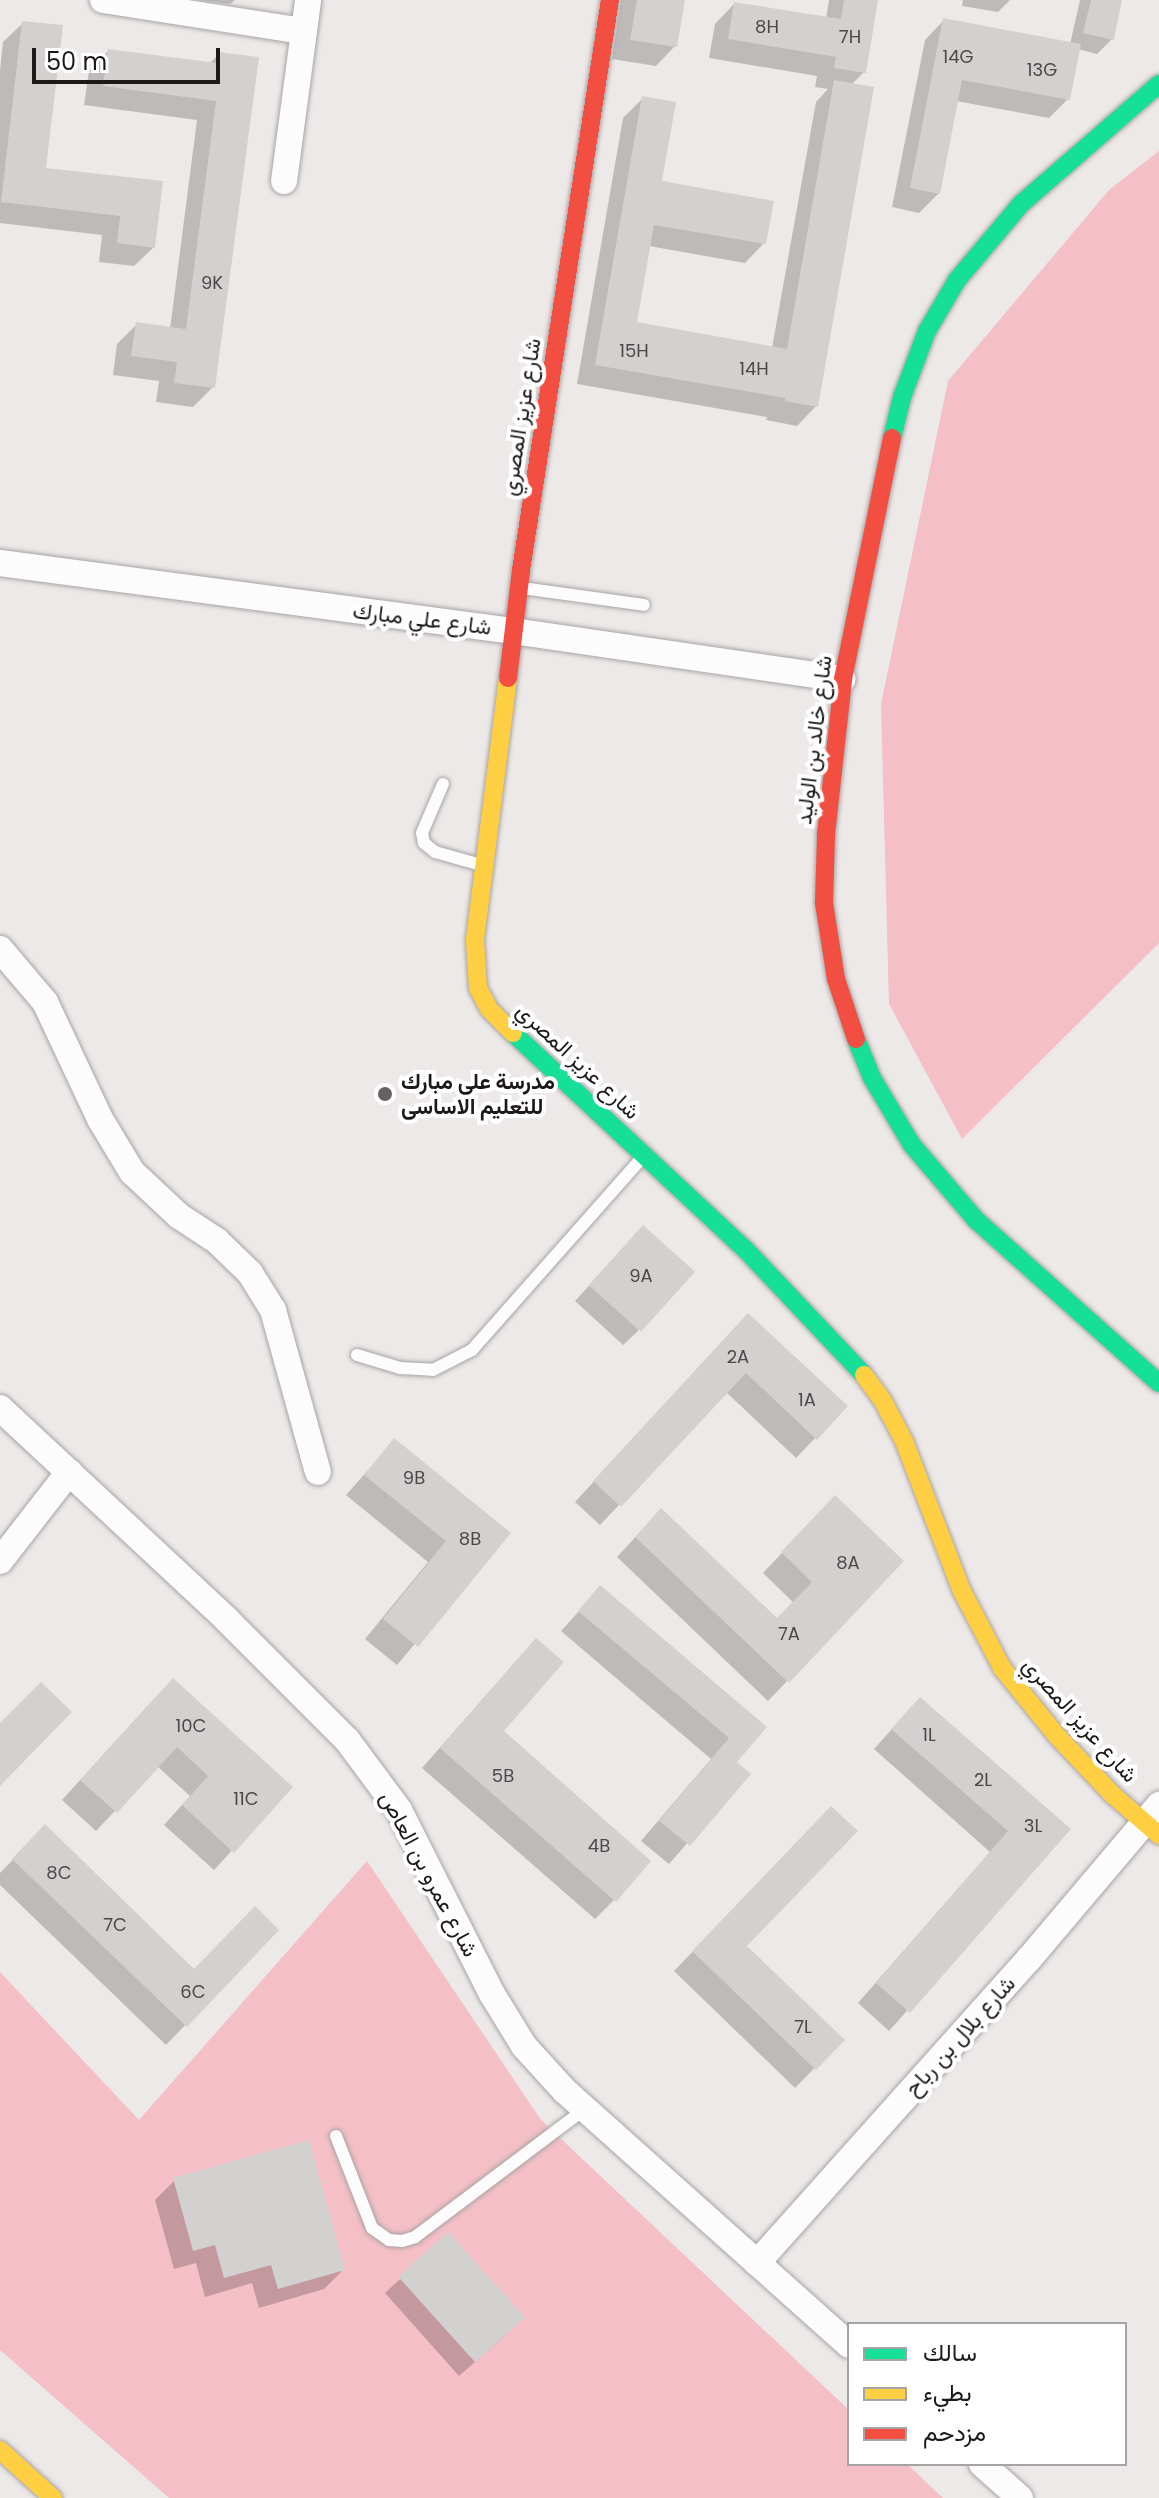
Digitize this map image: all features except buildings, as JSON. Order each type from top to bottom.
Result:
[{"type":"main road","name":"شارع عزيز المصري","points":[[610,0],[513,631],[484,866],[475,967],[478,988],[489,1009],[745,1249],[857,1366],[883,1401],[904,1441],[962,1591],[1002,1668],[1056,1735],[1113,1795],[1154,1821]]},
{"type":"main road","name":"شارع خالد بن الوليد","points":[[1159,84],[1124,111],[1021,204],[957,280],[927,331],[902,397],[882,476],[843,679],[826,834],[824,903],[836,979],[872,1078],[912,1145],[976,1220],[1159,1383]]},
{"type":"main road","points":[[0,2450],[53,2498]]},
{"type":"street","points":[[103,0],[304,31]]},
{"type":"street","points":[[284,181],[308,0]]},
{"type":"street","name":"شارع علي مبارك","points":[[0,563],[513,631],[843,679]]},
{"type":"street","points":[[0,949],[45,1002],[100,1119],[132,1172],[179,1216],[217,1241],[250,1273],[273,1310],[318,1472]]},
{"type":"street","name":"شارع عمرو بن العاص","points":[[0,1408],[227,1620],[347,1740],[399,1810],[492,1994],[524,2046],[585,2109],[847,2343]]},
{"type":"street","points":[[0,1561],[69,1472]]},
{"type":"street","name":"شارع بلال بن رباح","points":[[757,2263],[1154,1821]]},
{"type":"street","points":[[984,2466],[1020,2498]]},
{"type":"lane","points":[[519,587],[644,605]]},
{"type":"lane","points":[[443,784],[422,833],[424,843],[435,852],[484,866]]},
{"type":"lane","points":[[357,1355],[400,1368],[433,1370],[472,1350],[645,1156]]},
{"type":"lane","points":[[336,2136],[372,2228],[389,2240],[402,2241],[415,2237],[585,2109]]},
{"type":"shaded area","points":[[1159,151],[1159,943],[962,1139],[889,1004],[881,704],[948,381],[1109,190]]},
{"type":"shaded area","points":[[367,1861],[541,2120],[847,2408],[847,2466],[909,2466],[943,2498],[169,2498],[0,2350],[0,1972],[139,2120]]},
{"type":"traffic: fast","points":[[892,438],[902,397],[927,331],[957,280],[1021,204],[1159,84]]},
{"type":"traffic: fast","points":[[513,1033],[745,1249],[864,1375]]},
{"type":"traffic: fast","points":[[856,1039],[872,1078],[912,1145],[976,1220],[1159,1383]]},
{"type":"traffic: slow","points":[[508,678],[475,941],[478,988],[489,1009],[513,1033]]},
{"type":"traffic: slow","points":[[864,1375],[883,1401],[904,1441],[962,1591],[1002,1668],[1056,1735],[1113,1795],[1159,1835]]},
{"type":"traffic: slow","points":[[0,2450],[53,2498]]},
{"type":"traffic: jam","points":[[508,678],[521,570],[610,0]]},
{"type":"traffic: jam","points":[[856,1039],[836,979],[824,903],[826,834],[843,679],[892,438]]},
{"type":"place","name":"مدرسة على مبارك للتعليم الاساسى","points":[[385,1094]]}]
